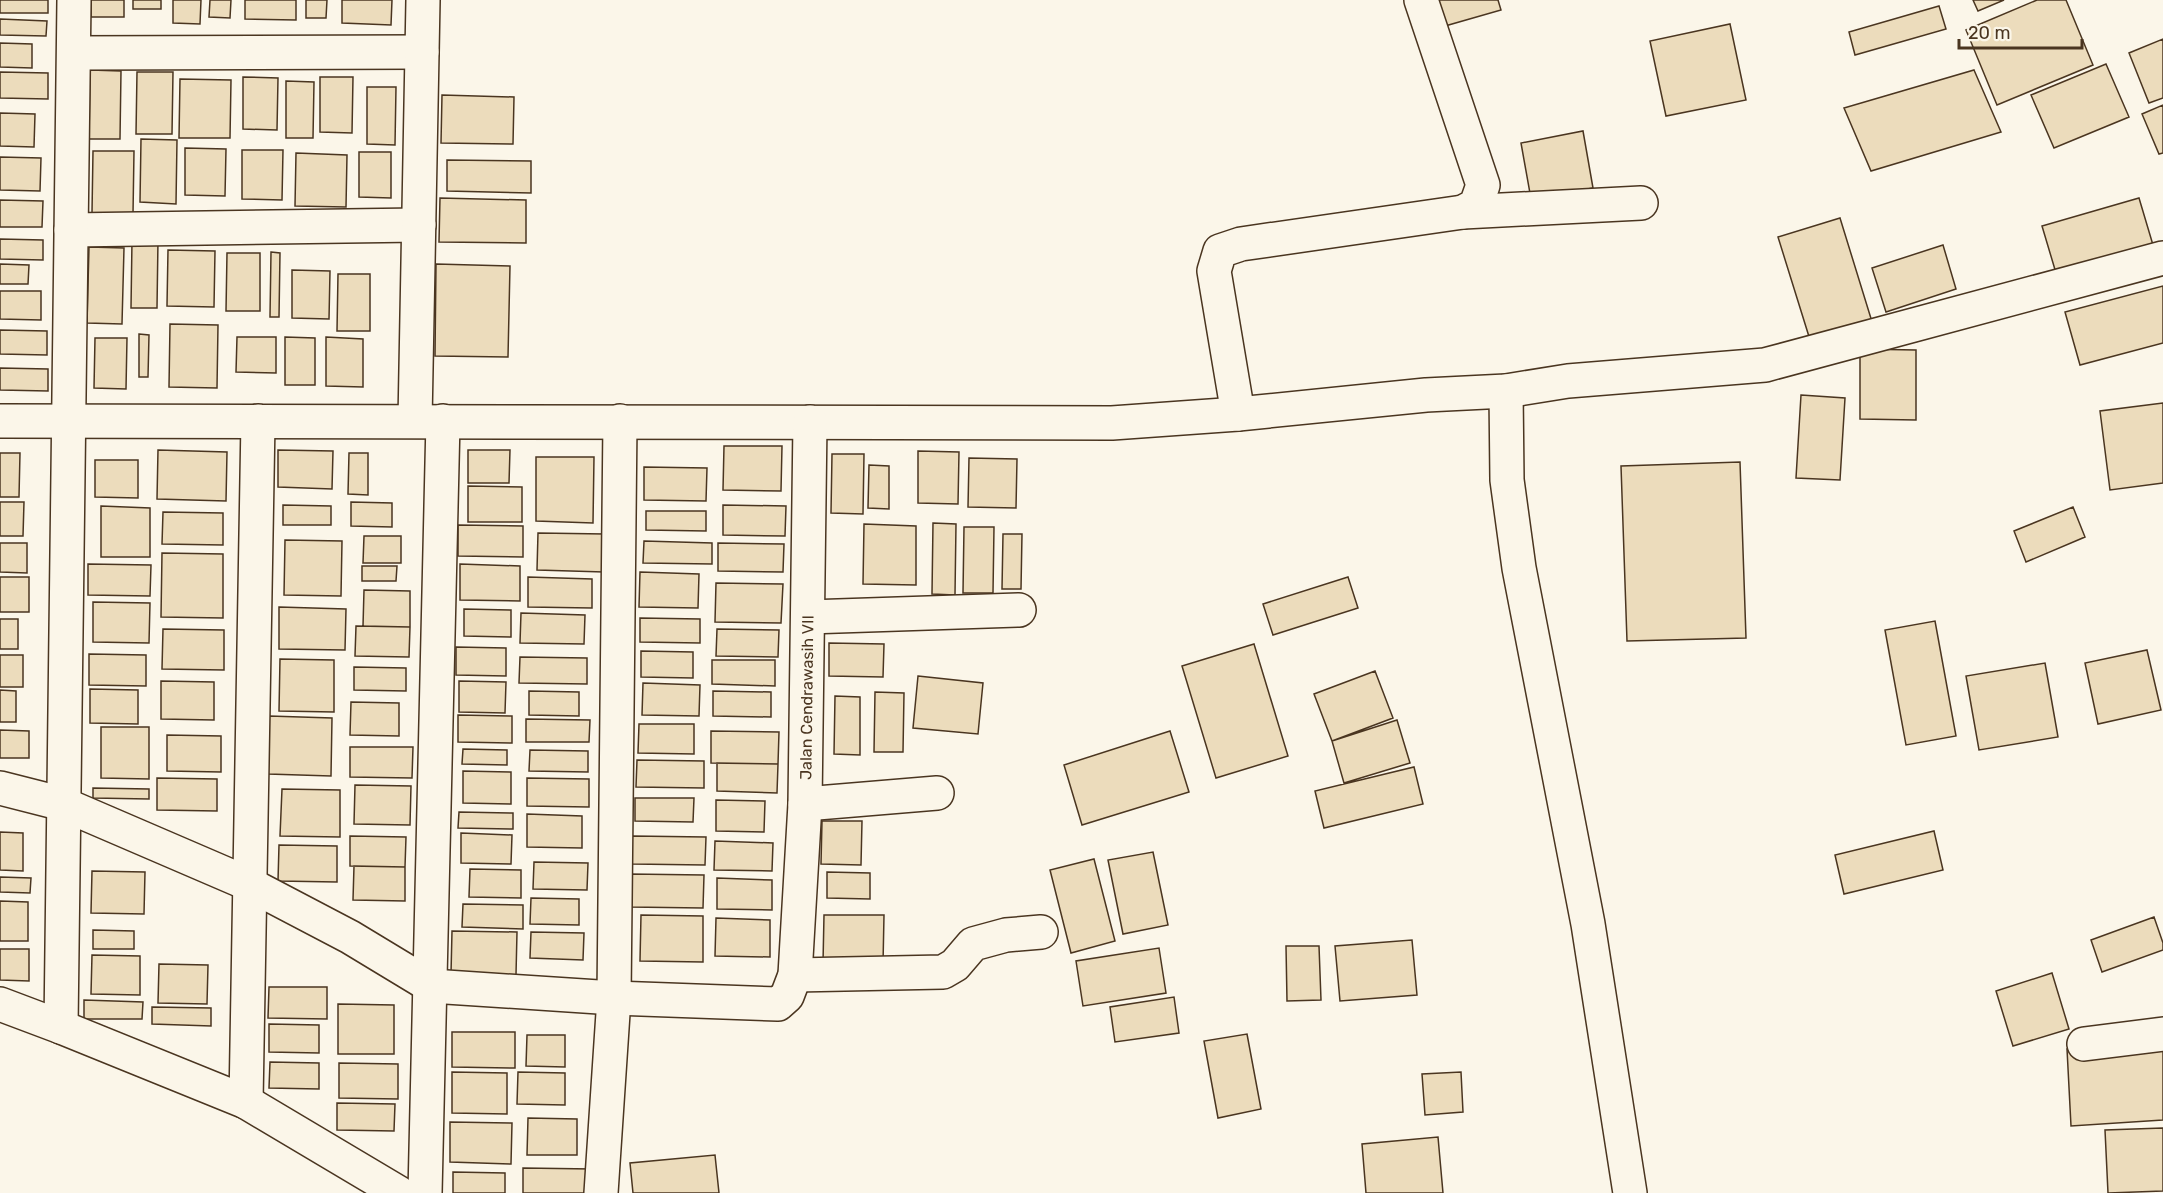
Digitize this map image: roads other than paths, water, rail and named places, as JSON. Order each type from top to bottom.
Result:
[{"type":"street","points":[[61,1027],[74,0]]},
{"type":"street","points":[[423,0],[419,225],[429,421],[431,986],[425,1193]]},
{"type":"street","points":[[1421,0],[1482,185],[1476,205],[1463,212]]},
{"type":"street","points":[[74,53],[422,51]]},
{"type":"street","points":[[1238,414],[1214,271],[1220,251],[1240,244],[1463,212],[1641,203]]},
{"type":"street","points":[[71,230],[419,225]]},
{"type":"street","points":[[0,421],[620,421],[948,424],[1112,423],[1238,414],[1327,404],[1506,391],[1568,381],[1765,364],[2163,258]]},
{"type":"street","points":[[1506,391],[1507,480],[1518,568],[1588,924],[1630,1193]]},
{"type":"street","points":[[246,1102],[258,421]]},
{"type":"street","points":[[601,1193],[614,998],[620,421]]},
{"type":"street","name":"Jalan Cendrawasih VII","points":[[795,975],[805,804],[810,422]]},
{"type":"street","points":[[808,617],[1019,610]]},
{"type":"street","points":[[0,788],[63,804],[249,884],[350,937],[431,986],[614,998],[774,1005],[787,996],[795,975],[942,972],[955,965],[973,944],[1006,935],[1041,932]]},
{"type":"street","points":[[805,804],[937,793]]},
{"type":"street","points":[[0,1004],[246,1102],[399,1193]]},
{"type":"street","points":[[2084,1044],[2163,1034]]}]
